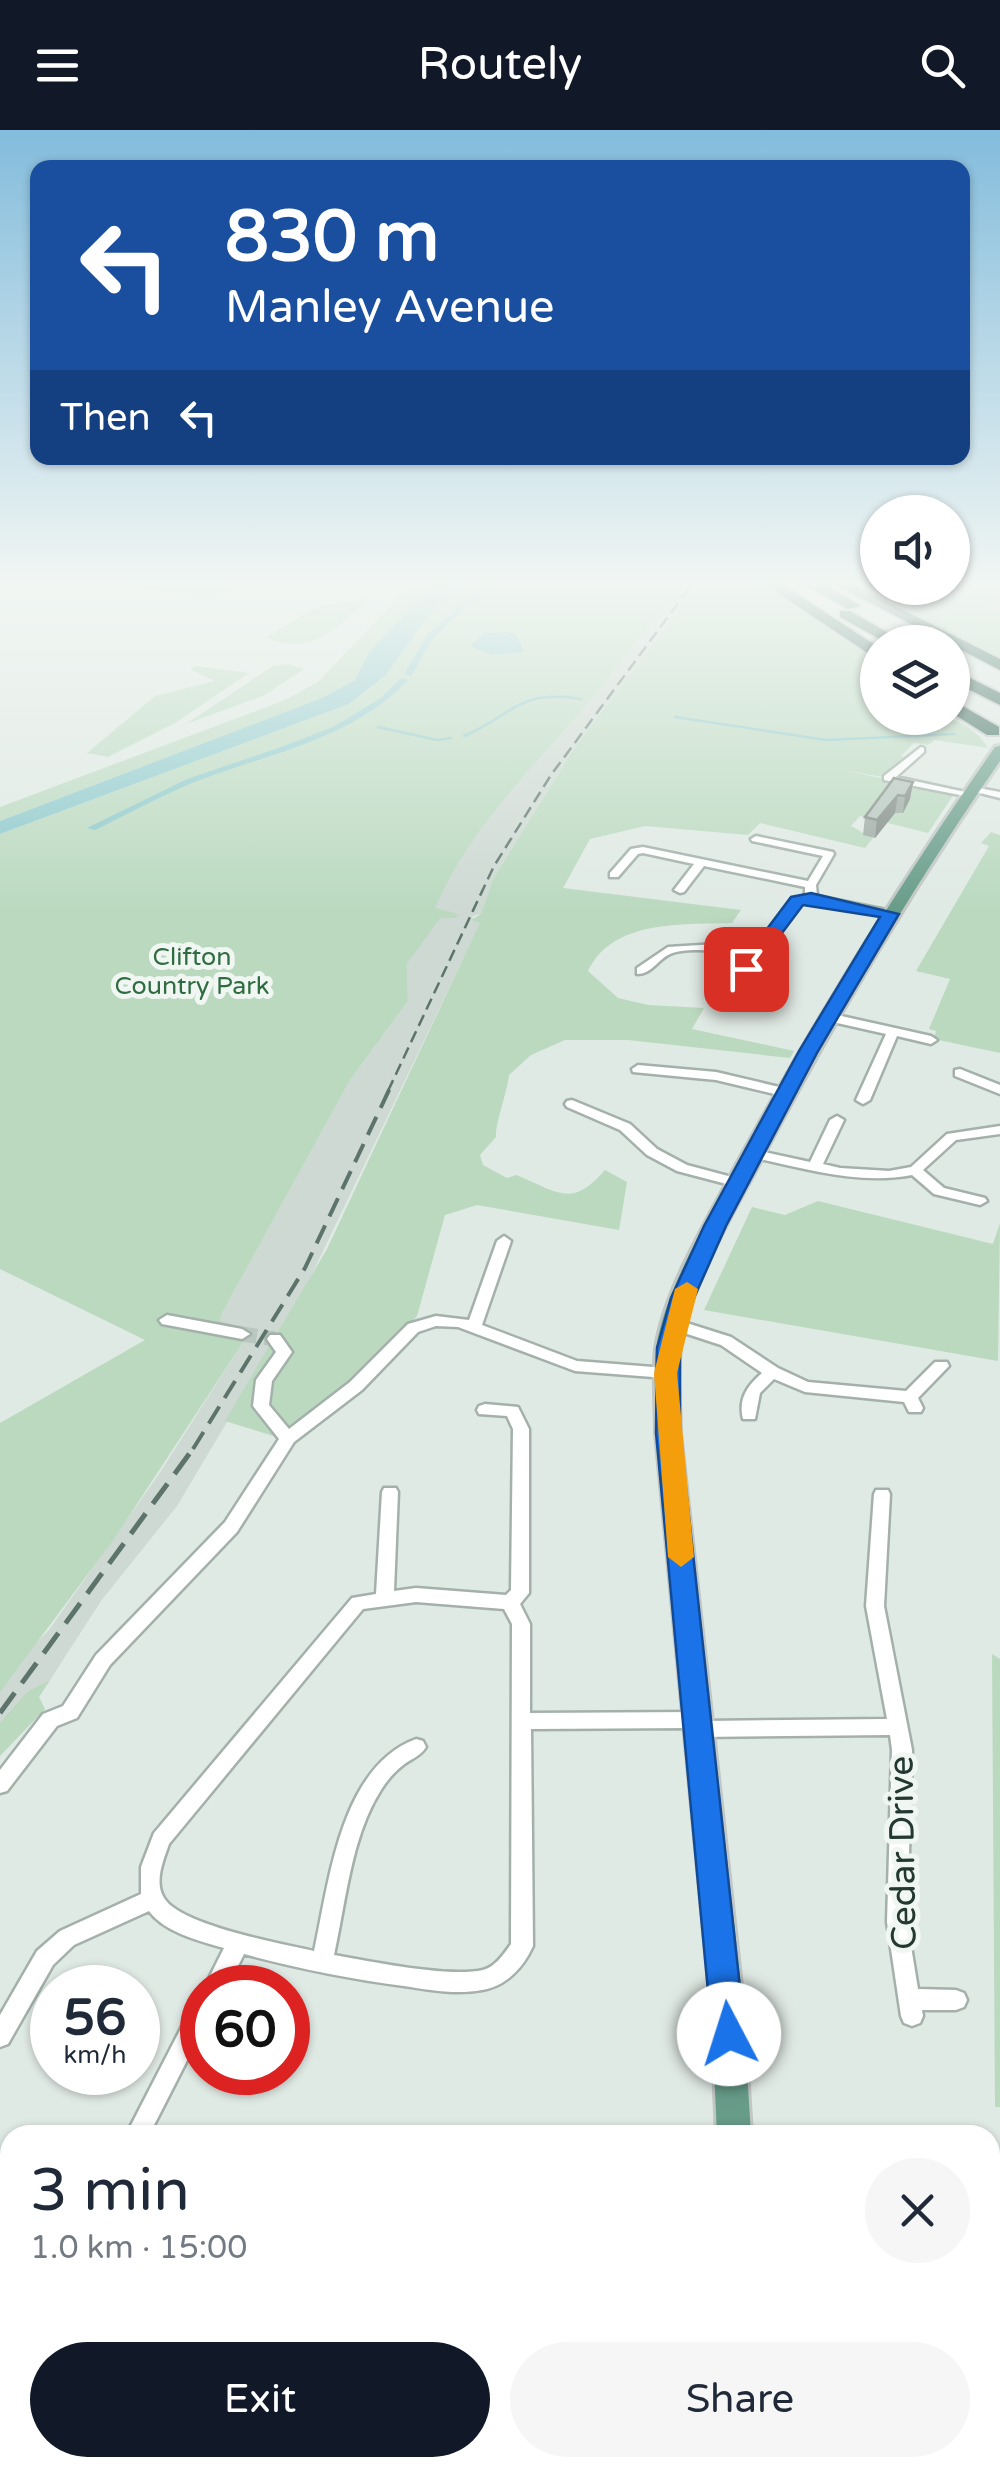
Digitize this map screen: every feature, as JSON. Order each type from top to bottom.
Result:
[{"type":"highway","points":[[970,715],[996,732]]},
{"type":"main road","points":[[733,2125],[727,2004],[666,1373],[674,1324],[693,1273],[738,1182],[828,1018],[890,914],[1000,750]]},
{"type":"main road","points":[[972,788],[1000,768]]},
{"type":"street","points":[[921,750],[888,778],[1000,795]]},
{"type":"street","points":[[732,986],[797,901],[811,892],[829,854],[756,839]]},
{"type":"street","points":[[614,875],[638,850],[702,862],[890,914]]},
{"type":"street","points":[[680,890],[702,862]]},
{"type":"street","points":[[641,971],[668,950],[717,947],[759,952]]},
{"type":"street","points":[[828,1018],[932,1040]]},
{"type":"street","points":[[862,1100],[893,1032]]},
{"type":"street","points":[[638,1070],[708,1075],[787,1093]]},
{"type":"street","points":[[972,1071],[1000,1090]]},
{"type":"street","points":[[572,1104],[625,1128],[652,1152],[682,1168],[738,1182]]},
{"type":"street","points":[[814,1166],[837,1127]]},
{"type":"street","points":[[755,1154],[873,1175],[915,1170],[952,1137],[998,1134]]},
{"type":"street","points":[[915,1170],[950,1204],[980,1202]]},
{"type":"street","points":[[474,1326],[505,1241]]},
{"type":"street","points":[[167,1320],[242,1334]]},
{"type":"street","points":[[0,1785],[50,1720],[75,1715],[102,1660],[232,1527],[288,1438],[356,1386],[413,1328],[443,1320],[474,1326],[566,1364],[666,1373]]},
{"type":"street","points":[[674,1324],[726,1341],[772,1372],[817,1390],[913,1403],[942,1366]]},
{"type":"street","points":[[275,1340],[284,1352],[264,1380],[261,1406],[272,1424],[288,1438]]},
{"type":"street","points":[[748,1415],[752,1391],[772,1372]]},
{"type":"street","points":[[486,1410],[512,1411],[521,1430],[520,1593],[510,1602]]},
{"type":"street","points":[[385,1596],[390,1488]]},
{"type":"street","points":[[882,1494],[875,1606],[898,1727]]},
{"type":"street","points":[[385,1596],[491,1597],[510,1602],[521,1624],[522,1946],[514,1961],[482,1980],[463,1982],[238,1945],[172,1920],[152,1898],[148,1880],[162,1839],[352,1607],[385,1596]]},
{"type":"street","name":"Cedar Drive","points":[[521,1721],[898,1727],[902,1750],[897,1922],[911,2008],[956,2000]]},
{"type":"street","points":[[322,1961],[364,1798],[398,1754],[416,1747]]},
{"type":"street","points":[[0,2036],[45,1958],[67,1938],[152,1898]]},
{"type":"street","points":[[227,1965],[238,1945]]},
{"type":"street","points":[[142,2125],[180,2052]]},
{"type":"shaded area","points":[[595,692],[617,692],[575,747],[493,879],[481,914],[473,916],[472,920],[481,922],[299,1301],[177,1506],[101,1601],[39,1697],[0,1739],[0,1679],[49,1630],[159,1474],[250,1331],[220,1322],[222,1313],[350,1080],[408,1001],[407,964],[440,917],[456,918],[457,914],[434,909],[451,871],[502,798]]},
{"type":"green space","points":[[220,692],[175,723],[108,757],[87,753],[155,696]]},
{"type":"green space","points":[[233,692],[268,692],[263,696],[186,724]]},
{"type":"green space","points":[[299,692],[332,692],[0,821],[0,807]]},
{"type":"green space","name":"Clifton Country Park","points":[[364,692],[597,692],[505,798],[449,878],[435,908],[458,914],[456,918],[440,918],[407,964],[408,1001],[350,1080],[222,1313],[220,1321],[251,1330],[114,1539],[0,1692],[0,1423],[145,1340],[0,1269],[0,834],[349,704]]},
{"type":"green space","points":[[617,692],[860,692],[860,735],[970,735],[970,729],[988,748],[935,740],[928,745],[914,743],[901,756],[907,758],[882,777],[839,769],[954,794],[928,833],[860,816],[851,826],[873,838],[865,848],[760,823],[748,835],[645,826],[590,839],[563,888],[741,910],[732,923],[671,925],[631,933],[599,954],[588,971],[618,998],[648,1005],[704,1008],[692,1029],[794,1051],[790,1058],[628,1040],[565,1040],[531,1055],[509,1075],[496,1137],[480,1155],[483,1165],[507,1178],[516,1175],[564,1194],[583,1190],[605,1170],[627,1182],[619,1230],[477,1205],[445,1215],[417,1316],[349,1389],[283,1439],[225,1421],[327,1249],[480,923],[471,920],[481,914],[493,879],[575,747]]},
{"type":"green space","points":[[991,832],[1000,835],[1000,1053],[934,1039],[936,1031],[929,1029],[950,979],[916,971],[989,846],[981,843]]},
{"type":"green space","points":[[818,1201],[993,1244],[1000,1223],[998,1361],[704,1310],[752,1207],[785,1215]]},
{"type":"green space","points":[[992,1654],[1000,1659],[1000,2107],[995,2107]]},
{"type":"green space","points":[[50,1680],[39,1697],[45,1709],[0,1756],[0,1723],[27,1692]]},
{"type":"water","points":[[332,692],[364,692],[349,704],[0,834],[0,821]]},
{"type":"building","points":[[894,778],[913,782],[905,796],[898,795],[877,820],[865,817]]},
{"type":"waterway","points":[[92,828],[190,781],[336,729],[391,692]]},
{"type":"waterway","points":[[464,736],[530,701],[543,697],[581,699]]},
{"type":"waterway","points":[[675,717],[826,740],[934,735]]},
{"type":"waterway","points":[[378,727],[437,740],[451,738]]},
{"type":"tunnel","points":[[242,1334],[275,1339]]},
{"type":"railway","points":[[388,1091],[494,866],[551,775],[612,692]]},
{"type":"railway","points":[[194,1447],[305,1268],[390,1088]]},
{"type":"railway","points":[[0,1713],[194,1447]]},
{"type":"slow traffic","points":[[681,1557],[666,1373],[668,1348],[687,1289]]},
{"type":"route","points":[[729,2034],[668,1433],[668,1348],[683,1298],[715,1226],[808,1051],[890,914],[811,898],[797,901],[746,969]]}]
